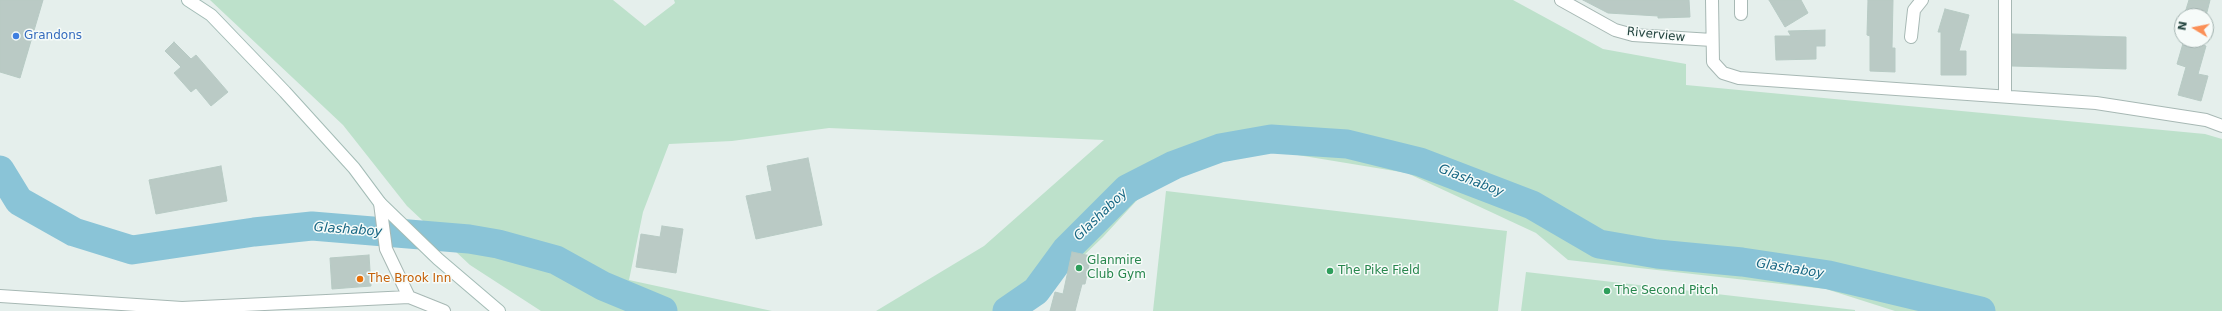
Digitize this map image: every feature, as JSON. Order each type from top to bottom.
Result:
[{"type":"street","points":[[188,0],[211,15],[285,92],[354,168],[380,203],[438,259],[499,311]]},
{"type":"street","name":"Riverview","points":[[1560,0],[1615,30],[1633,35],[1712,40]]},
{"type":"street","points":[[1712,0],[1713,62],[1723,73],[1738,78],[2096,103],[2206,120],[2222,126]]},
{"type":"street","points":[[1741,0],[1741,14]]},
{"type":"street","points":[[1911,37],[1914,10],[1922,0]]},
{"type":"street","points":[[2005,0],[2005,96]]},
{"type":"street","points":[[380,203],[386,249],[409,297]]},
{"type":"street","points":[[0,296],[182,308],[409,297],[444,311]]},
{"type":"green space","points":[[210,0],[613,0],[645,26],[675,3],[674,0],[1513,0],[1603,49],[1686,64],[1686,85],[2205,134],[2222,139],[2222,311],[1895,311],[1826,289],[1568,260],[1536,233],[1407,173],[1261,149],[1202,163],[1152,184],[1103,237],[1026,311],[876,311],[984,246],[1104,140],[829,128],[732,141],[669,144],[643,212],[629,280],[772,311],[541,311],[470,265],[407,206],[343,125]]},
{"type":"green space","name":"The Pike Field","points":[[1166,191],[1507,231],[1498,311],[1153,311]]},
{"type":"green space","name":"The Second Pitch","points":[[1526,272],[1855,310],[1855,311],[1521,311]]},
{"type":"building","name":"Grandons","points":[[0,0],[43,0],[20,78],[0,72]]},
{"type":"building","points":[[1583,0],[1689,0],[1690,17],[1658,18],[1658,16],[1608,13]]},
{"type":"building","points":[[1769,0],[1801,0],[1808,13],[1785,27]]},
{"type":"building","points":[[1868,0],[1893,0],[1892,48],[1895,48],[1895,72],[1870,71],[1870,36],[1867,35]]},
{"type":"building","points":[[2189,0],[2210,0],[2208,8],[2186,8]]},
{"type":"building","points":[[1945,9],[1969,15],[1959,51],[1966,51],[1966,75],[1941,75],[1941,32],[1938,32]]},
{"type":"building","points":[[1825,30],[1825,46],[1816,46],[1816,59],[1776,60],[1775,36],[1791,36],[1788,31]]},
{"type":"building","points":[[2012,34],[2126,37],[2126,69],[2012,66]]},
{"type":"building","points":[[174,42],[191,59],[196,55],[228,92],[211,106],[196,88],[191,92],[174,73],[181,67],[165,51]]},
{"type":"building","points":[[2182,48],[2205,48],[2198,74],[2208,76],[2201,101],[2178,95],[2186,67],[2177,64]]},
{"type":"building","points":[[808,158],[822,225],[756,239],[746,196],[772,191],[767,166]]},
{"type":"building","points":[[221,166],[227,201],[156,214],[149,180]]},
{"type":"building","points":[[662,226],[683,229],[676,273],[636,267],[641,234],[660,237]]},
{"type":"building","points":[[1072,252],[1091,256],[1085,284],[1082,284],[1075,311],[1050,311],[1055,292],[1063,294]]},
{"type":"building","points":[[369,255],[371,286],[332,289],[330,258]]},
{"type":"waterway","name":"Glashaboy","points":[[1007,311],[1036,291],[1066,250],[1127,189],[1174,165],[1220,148],[1271,139],[1347,144],[1420,162],[1532,205],[1599,244],[1657,254],[1742,262],[1829,275],[1981,311]]},
{"type":"waterway","name":"Glashaboy","points":[[0,170],[19,201],[74,232],[132,250],[254,232],[312,226],[469,239],[498,244],[556,260],[603,286],[663,311]]},
{"type":"place","name":"Grandons","points":[[16,36]]},
{"type":"place","name":"Glanmire Club Gym","points":[[1079,268]]},
{"type":"place","name":"The Pike Field","points":[[1330,271]]},
{"type":"place","name":"The Brook Inn","points":[[360,279]]},
{"type":"place","name":"The Second Pitch","points":[[1607,291]]}]
